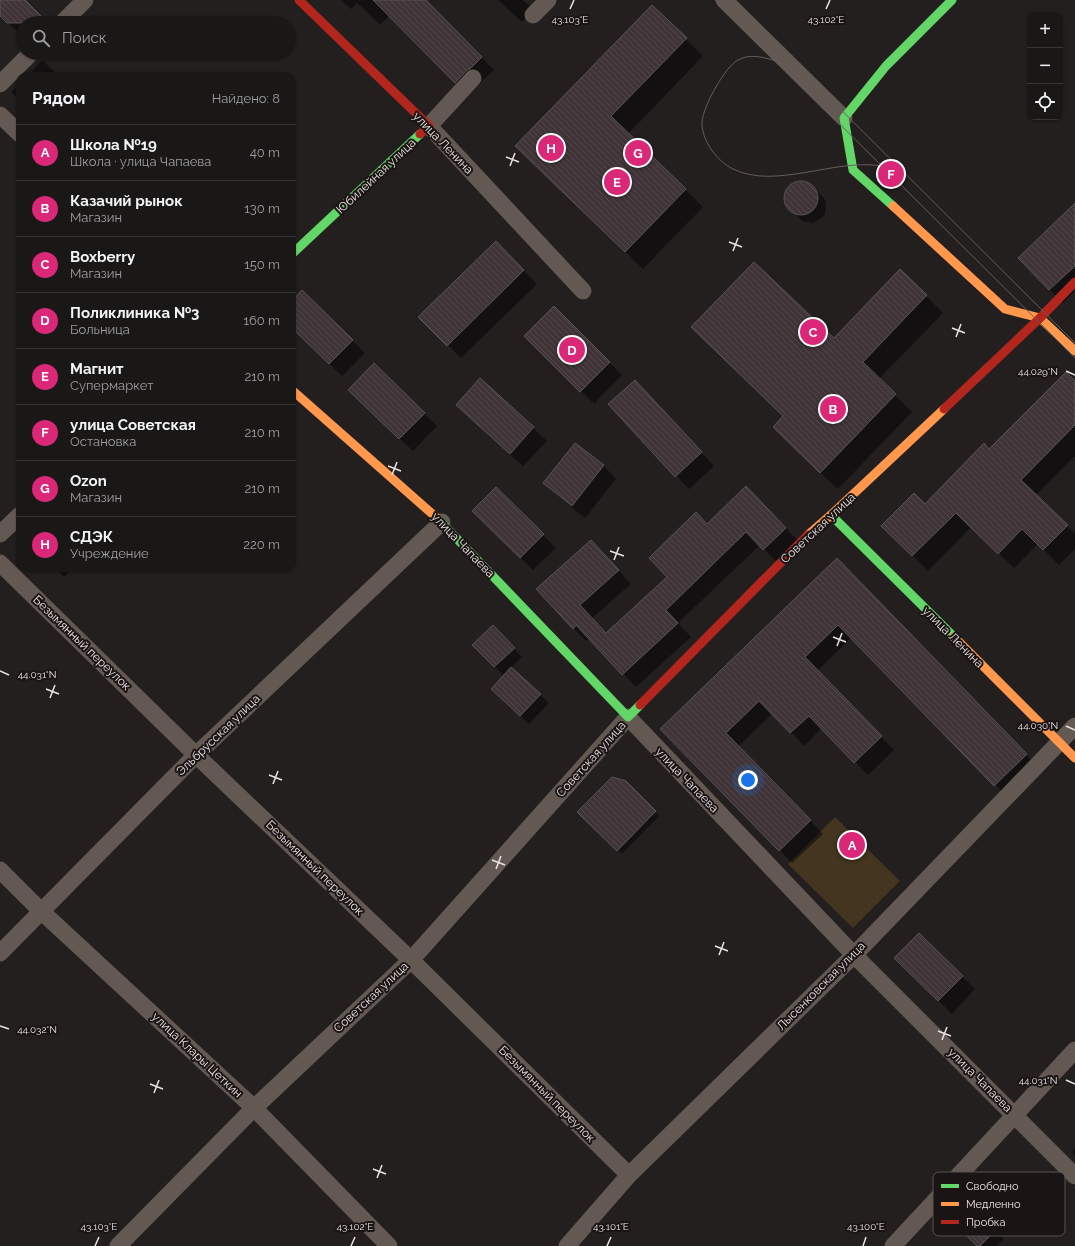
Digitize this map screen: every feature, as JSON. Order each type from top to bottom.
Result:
[{"type":"main road","name":"улица Ленина","points":[[299,0],[429,126]]},
{"type":"main road","points":[[952,0],[886,66],[844,118],[853,170],[1005,309],[1040,318],[1075,351]]},
{"type":"main road","name":"Юбилейная улица","points":[[296,250],[429,126]]},
{"type":"main road","name":"Советская улица","points":[[628,717],[811,532],[831,515],[1040,318],[1075,282]]},
{"type":"main road","name":"улица Чапаева","points":[[296,394],[442,522],[628,717]]},
{"type":"main road","name":"улица Ленина","points":[[831,515],[1058,743],[1075,758]]},
{"type":"street","points":[[69,16],[85,0]]},
{"type":"street","points":[[533,15],[548,0]]},
{"type":"street","points":[[724,0],[844,118]]},
{"type":"street","points":[[0,84],[24,60]]},
{"type":"street","name":"Юбилейная улица","points":[[429,126],[473,78]]},
{"type":"street","points":[[0,115],[16,130]]},
{"type":"street","name":"улица Ленина","points":[[429,126],[583,291]]},
{"type":"street","points":[[0,534],[16,519]]},
{"type":"street","name":"Эльбрусская улица","points":[[0,953],[196,755],[442,522]]},
{"type":"street","name":"Безымянный переулок","points":[[0,563],[196,755],[411,960],[629,1175]]},
{"type":"street","name":"улица Чапаева","points":[[628,717],[854,955],[1075,1176]]},
{"type":"street","name":"Советская улица","points":[[118,1246],[254,1108],[411,960],[628,717]]},
{"type":"street","name":"Лысенковская улица","points":[[567,1246],[629,1175],[854,955],[1075,726]]},
{"type":"street","name":"улица Клары Цеткин","points":[[0,870],[42,911],[254,1108],[388,1246]]},
{"type":"street","points":[[962,1172],[1075,1050]]},
{"type":"street","points":[[893,1246],[933,1203]]},
{"type":"shaded area","points":[[835,817],[900,881],[853,928],[788,864]]},
{"type":"building","points":[[0,0],[25,0],[41,16],[16,16],[16,23],[7,23],[0,16]]},
{"type":"building","points":[[373,0],[426,0],[482,57],[455,83]]},
{"type":"building","points":[[652,5],[687,38],[611,116],[686,189],[625,252],[515,146]]},
{"type":"building","points":[[798,181],[804,181],[808,182],[815,188],[818,198],[817,205],[811,212],[804,215],[798,215],[794,214],[787,208],[784,201],[784,195],[785,191],[791,184]]},
{"type":"building","points":[[1075,203],[1075,266],[1049,290],[1018,258]]},
{"type":"building","points":[[496,241],[524,270],[447,346],[418,317]]},
{"type":"building","points":[[754,262],[834,338],[900,269],[927,295],[863,362],[896,394],[820,473],[773,427],[783,416],[691,327]]},
{"type":"building","points":[[302,290],[353,340],[329,364],[296,332],[296,297]]},
{"type":"building","points":[[554,306],[610,362],[580,392],[524,336]]},
{"type":"building","points":[[374,363],[425,413],[399,439],[348,390]]},
{"type":"building","points":[[1066,372],[1075,381],[1075,425],[1021,480],[1068,525],[1043,550],[1022,529],[998,554],[956,513],[912,556],[881,526],[914,493],[925,504],[984,443],[989,449]]},
{"type":"building","points":[[480,378],[534,427],[510,454],[456,405]]},
{"type":"building","points":[[635,380],[702,452],[675,477],[608,404]]},
{"type":"building","points":[[575,443],[604,465],[572,506],[543,483]]},
{"type":"building","points":[[746,486],[786,528],[763,550],[746,532],[666,610],[678,623],[622,675],[576,625],[573,629],[536,589],[591,540],[619,570],[580,605],[606,633],[667,577],[649,558],[696,512],[707,524]]},
{"type":"building","points":[[496,487],[544,534],[520,558],[472,511]]},
{"type":"building","points":[[837,558],[1027,754],[994,786],[838,625],[805,657],[882,736],[854,763],[809,716],[790,733],[759,701],[726,733],[811,820],[779,851],[660,729]]},
{"type":"building","points":[[493,625],[515,648],[494,667],[472,645]]},
{"type":"building","points":[[511,667],[541,694],[520,716],[491,689]]},
{"type":"building","points":[[612,777],[626,781],[656,811],[617,851],[577,812]]},
{"type":"building","points":[[919,933],[963,976],[938,1001],[894,958]]},
{"type":"building","points":[[967,1236],[990,1236],[980,1246],[977,1246]]},
{"type":"tram line","points":[[715,0],[1075,358]]},
{"type":"tram line","points":[[731,0],[1075,343]]},
{"type":"tram line","points":[[776,61],[750,56],[736,61],[724,74],[708,102],[702,119],[705,139],[712,151],[727,166],[750,175],[768,176],[786,175],[845,166],[882,166]]},
{"type":"traffic: fast","points":[[893,206],[853,170],[844,118],[886,66],[952,0]]},
{"type":"traffic: fast","points":[[296,250],[420,134]]},
{"type":"traffic: fast","points":[[831,515],[954,637]]},
{"type":"traffic: fast","points":[[438,519],[628,717],[640,705]]},
{"type":"traffic: slow","points":[[893,206],[1005,309],[1040,318],[1075,351]]},
{"type":"traffic: slow","points":[[296,394],[438,519]]},
{"type":"traffic: slow","points":[[808,535],[944,409]]},
{"type":"traffic: slow","points":[[954,637],[1075,758]]},
{"type":"traffic: jam","points":[[299,0],[429,126],[420,134]]},
{"type":"traffic: jam","points":[[944,409],[1040,318],[1075,282]]},
{"type":"traffic: jam","points":[[640,705],[808,535]]},
{"type":"place","name":"СДЭК","points":[[551,148]]},
{"type":"place","name":"Ozon","points":[[638,153]]},
{"type":"place","name":"улица Советская","points":[[891,174]]},
{"type":"place","name":"Магнит","points":[[617,182]]},
{"type":"place","name":"Boxberry","points":[[813,332]]},
{"type":"place","name":"Поликлиника №3","points":[[572,350]]},
{"type":"place","name":"Казачий рынок","points":[[833,409]]},
{"type":"place","name":"Школа №19","points":[[852,845]]}]
